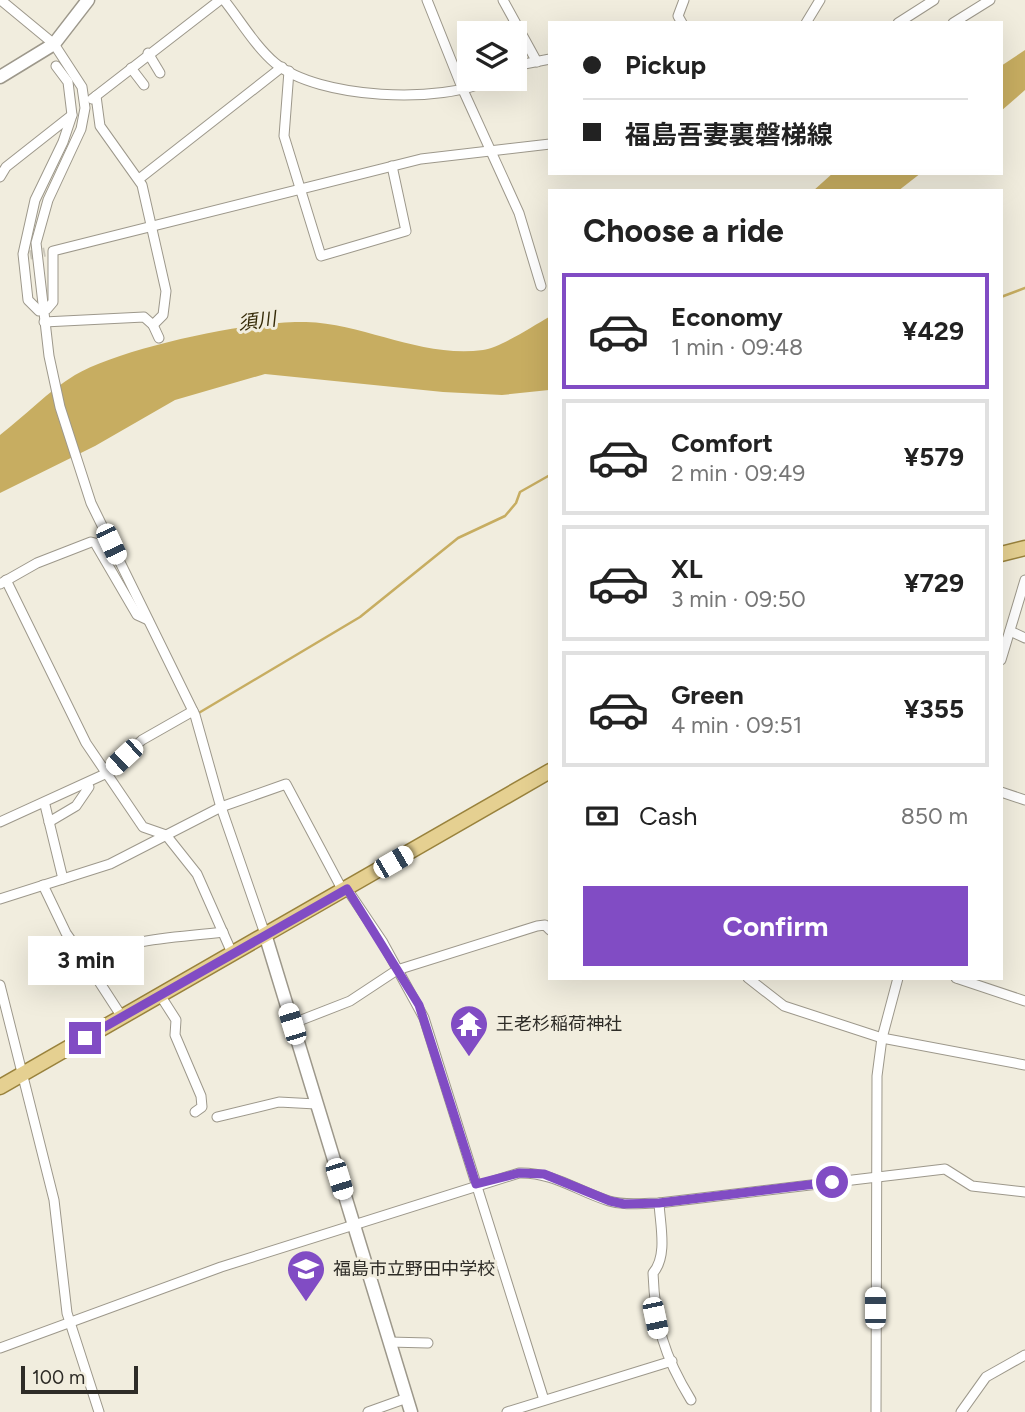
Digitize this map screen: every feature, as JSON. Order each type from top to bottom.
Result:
[{"type":"main road","points":[[1003,554],[1025,548]]},
{"type":"main road","points":[[0,1087],[548,772]]},
{"type":"street","points":[[0,77],[54,44],[88,0]]},
{"type":"street","points":[[153,325],[163,315],[166,291],[139,179],[100,127],[94,98],[148,53],[222,0],[268,55],[285,69],[311,80],[368,95],[457,90]]},
{"type":"street","points":[[427,0],[457,75]]},
{"type":"street","points":[[503,0],[537,62]]},
{"type":"street","points":[[681,21],[678,16],[684,0]]},
{"type":"street","points":[[807,21],[820,0]]},
{"type":"street","points":[[901,21],[934,0]]},
{"type":"street","points":[[956,21],[990,0]]},
{"type":"street","points":[[2,1],[54,44],[79,80],[85,108],[77,142],[48,200],[36,243],[44,322],[60,407],[91,503],[193,711],[221,807],[265,934],[411,1412]]},
{"type":"street","points":[[148,53],[160,73]]},
{"type":"street","points":[[527,64],[548,59]]},
{"type":"street","points":[[43,311],[33,308],[29,300],[29,220],[75,112],[68,82],[57,66]]},
{"type":"street","points":[[131,68],[144,85]]},
{"type":"street","points":[[139,179],[285,69]]},
{"type":"street","points":[[285,69],[284,136],[321,256],[406,231],[391,166]]},
{"type":"street","points":[[463,91],[519,213],[541,286]]},
{"type":"street","points":[[0,177],[6,167],[75,112]]},
{"type":"street","points":[[43,311],[53,302],[49,251],[421,159],[548,144]]},
{"type":"street","points":[[44,322],[144,317],[153,325],[159,338]]},
{"type":"street","points":[[148,621],[137,615],[95,543],[37,563],[3,582],[86,743],[143,827],[166,835],[197,874],[232,953]]},
{"type":"street","points":[[1003,654],[1025,580]]},
{"type":"street","points":[[1010,631],[1025,638]]},
{"type":"street","points":[[0,822],[106,774],[142,740],[193,711]]},
{"type":"street","points":[[0,899],[110,864],[221,807],[286,784],[345,890],[397,970],[424,1018],[544,1400]]},
{"type":"street","points":[[49,822],[76,806],[89,788]]},
{"type":"street","points":[[1003,793],[1025,800]]},
{"type":"street","points":[[45,805],[63,879]]},
{"type":"street","points":[[43,885],[66,933],[122,1017]]},
{"type":"street","points":[[292,1024],[350,1001],[397,970],[537,926],[545,925],[548,928]]},
{"type":"street","points":[[87,963],[100,954],[119,948],[223,932]]},
{"type":"street","points":[[751,980],[784,1006],[882,1038],[1025,1066]]},
{"type":"street","points":[[876,1412],[877,1076],[882,1038],[897,980]]},
{"type":"street","points":[[962,980],[1025,1001]]},
{"type":"street","points":[[0,985],[54,1200],[71,1322],[99,1412]]},
{"type":"street","points":[[160,995],[176,1020],[175,1035],[201,1096],[202,1107],[195,1112]]},
{"type":"street","points":[[217,1117],[279,1101],[316,1104]]},
{"type":"street","points":[[0,1348],[221,1267],[352,1223],[476,1184],[532,1172],[556,1178],[610,1201],[659,1203],[945,1169],[972,1186],[1025,1192]]},
{"type":"street","points":[[659,1203],[661,1250],[659,1266],[653,1273],[655,1318],[661,1340],[691,1400]]},
{"type":"street","points":[[389,1342],[428,1343]]},
{"type":"street","points":[[961,1412],[986,1377],[1025,1355]]},
{"type":"street","points":[[507,1412],[672,1361]]},
{"type":"street","points":[[368,1412],[407,1398]]},
{"type":"shaded area","points":[[1025,50],[1025,90],[1003,109],[1003,65]]},
{"type":"shaded area","points":[[831,175],[918,175],[901,189],[815,189]]},
{"type":"shaded area","points":[[548,318],[548,390],[502,395],[443,392],[265,374],[175,400],[95,446],[0,493],[0,435],[65,381],[123,355],[221,331],[306,322],[350,328],[438,349],[483,350],[507,341]]},
{"type":"waterway","points":[[1003,296],[1025,288]]},
{"type":"waterway","points":[[197,714],[360,617],[458,538],[505,516],[516,503],[520,492],[548,476]]},
{"type":"tunnel","points":[[30,255],[45,252]]},
{"type":"place","name":"王老杉稲荷神社","points":[[469,1058]]},
{"type":"place","name":"福島市立野田中学校","points":[[306,1303]]},
{"type":"route","points":[[85,1038],[347,889],[382,941],[419,1005],[476,1184],[532,1172],[556,1178],[581,1190],[624,1204],[659,1203],[832,1182]]},
{"type":"water label","name":"須川","points":[[257,321]]}]
